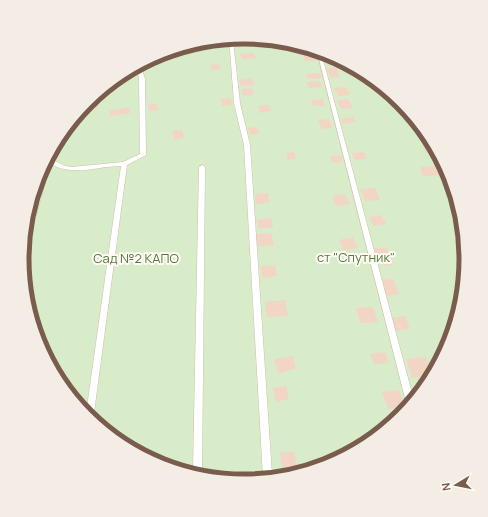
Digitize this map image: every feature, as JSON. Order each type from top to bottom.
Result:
[{"type":"lane","points":[[232,44],[237,103],[247,145],[267,472]]},
{"type":"lane","points":[[321,58],[409,397]]},
{"type":"lane","points":[[52,162],[64,168],[85,168],[111,164],[124,164],[143,155],[141,70]]},
{"type":"lane","points":[[91,410],[124,164]]},
{"type":"lane","points":[[198,468],[202,167]]},
{"type":"lane","points":[[34,210],[41,186]]},
{"type":"green space","points":[[230,44],[272,45],[313,55],[352,72],[386,97],[415,128],[437,163],[452,203],[459,244],[459,273],[455,300],[448,328],[437,354],[423,378],[396,411],[375,429],[351,445],[326,457],[300,466],[272,472],[244,474],[216,472],[188,466],[162,457],[136,445],[113,429],[92,411],[65,378],[45,341],[36,314],[29,273],[29,244],[33,217],[40,189],[51,163],[65,139],[82,117],[92,106],[113,88],[149,66],[188,51],[216,45]]},
{"type":"building","points":[[254,53],[256,58],[242,59],[240,54]]},
{"type":"building","points":[[303,55],[314,55],[316,61],[305,61]]},
{"type":"building","points":[[219,64],[221,69],[211,70],[210,65]]},
{"type":"building","points":[[327,68],[337,68],[340,77],[330,77]]},
{"type":"building","points":[[320,73],[322,78],[308,79],[306,74]]},
{"type":"building","points":[[252,78],[254,85],[241,86],[239,80]]},
{"type":"building","points":[[320,81],[323,87],[309,88],[306,82]]},
{"type":"building","points":[[346,87],[350,95],[338,96],[334,88]]},
{"type":"building","points":[[252,88],[254,95],[243,96],[241,89]]},
{"type":"building","points":[[231,98],[232,105],[222,106],[221,99]]},
{"type":"building","points":[[323,99],[325,106],[313,106],[311,100]]},
{"type":"building","points":[[348,99],[353,108],[341,109],[337,101]]},
{"type":"building","points":[[96,102],[99,108],[91,109],[91,107]]},
{"type":"building","points":[[148,103],[157,104],[158,110],[149,111]]},
{"type":"building","points":[[269,105],[271,111],[260,113],[258,106]]},
{"type":"building","points":[[129,107],[131,113],[111,116],[109,111]]},
{"type":"building","points":[[353,117],[356,122],[344,124],[341,119]]},
{"type":"building","points":[[329,119],[333,128],[322,129],[318,120]]},
{"type":"building","points":[[257,127],[259,134],[250,135],[248,128]]},
{"type":"building","points":[[182,130],[184,138],[174,140],[172,131]]},
{"type":"building","points":[[426,144],[431,152],[426,153],[422,145]]},
{"type":"building","points":[[294,152],[296,159],[288,160],[286,153]]},
{"type":"building","points":[[364,152],[367,159],[355,160],[352,153]]},
{"type":"building","points":[[341,155],[343,162],[332,163],[330,156]]},
{"type":"building","points":[[438,166],[441,175],[423,176],[420,167]]},
{"type":"building","points":[[375,188],[380,200],[365,201],[360,189]]},
{"type":"building","points":[[446,192],[449,192],[451,202]]},
{"type":"building","points":[[268,193],[269,203],[256,204],[255,194]]},
{"type":"building","points":[[345,194],[350,204],[336,206],[332,196]]},
{"type":"building","points":[[381,215],[386,224],[373,226],[369,217]]},
{"type":"building","points":[[272,218],[273,227],[258,229],[257,220]]},
{"type":"building","points":[[271,233],[274,245],[257,246],[255,234]]},
{"type":"building","points":[[353,237],[358,248],[344,250],[339,240]]},
{"type":"building","points":[[372,248],[387,248],[392,266],[385,266],[382,254],[374,254]]},
{"type":"building","points":[[275,265],[277,276],[262,278],[260,266]]},
{"type":"building","points":[[393,279],[399,294],[387,296],[381,280]]},
{"type":"building","points":[[285,300],[288,316],[267,317],[265,302]]},
{"type":"building","points":[[373,307],[378,322],[360,323],[356,308]]},
{"type":"building","points":[[405,316],[410,329],[396,331],[391,318]]},
{"type":"building","points":[[385,352],[388,363],[374,364],[370,354]]},
{"type":"building","points":[[293,356],[296,369],[278,373],[274,359]]},
{"type":"building","points":[[426,357],[430,367],[424,376],[412,378],[406,359]]},
{"type":"building","points":[[286,386],[289,399],[276,402],[273,388]]},
{"type":"building","points":[[399,390],[404,403],[399,408],[388,409],[382,392]]},
{"type":"building","points":[[294,451],[296,467],[283,470],[280,453]]},
{"type":"park label","name":"ст \"Спутник\"","points":[[356,257]]},
{"type":"park label","name":"Сад №2 КАПО","points":[[136,258]]}]
